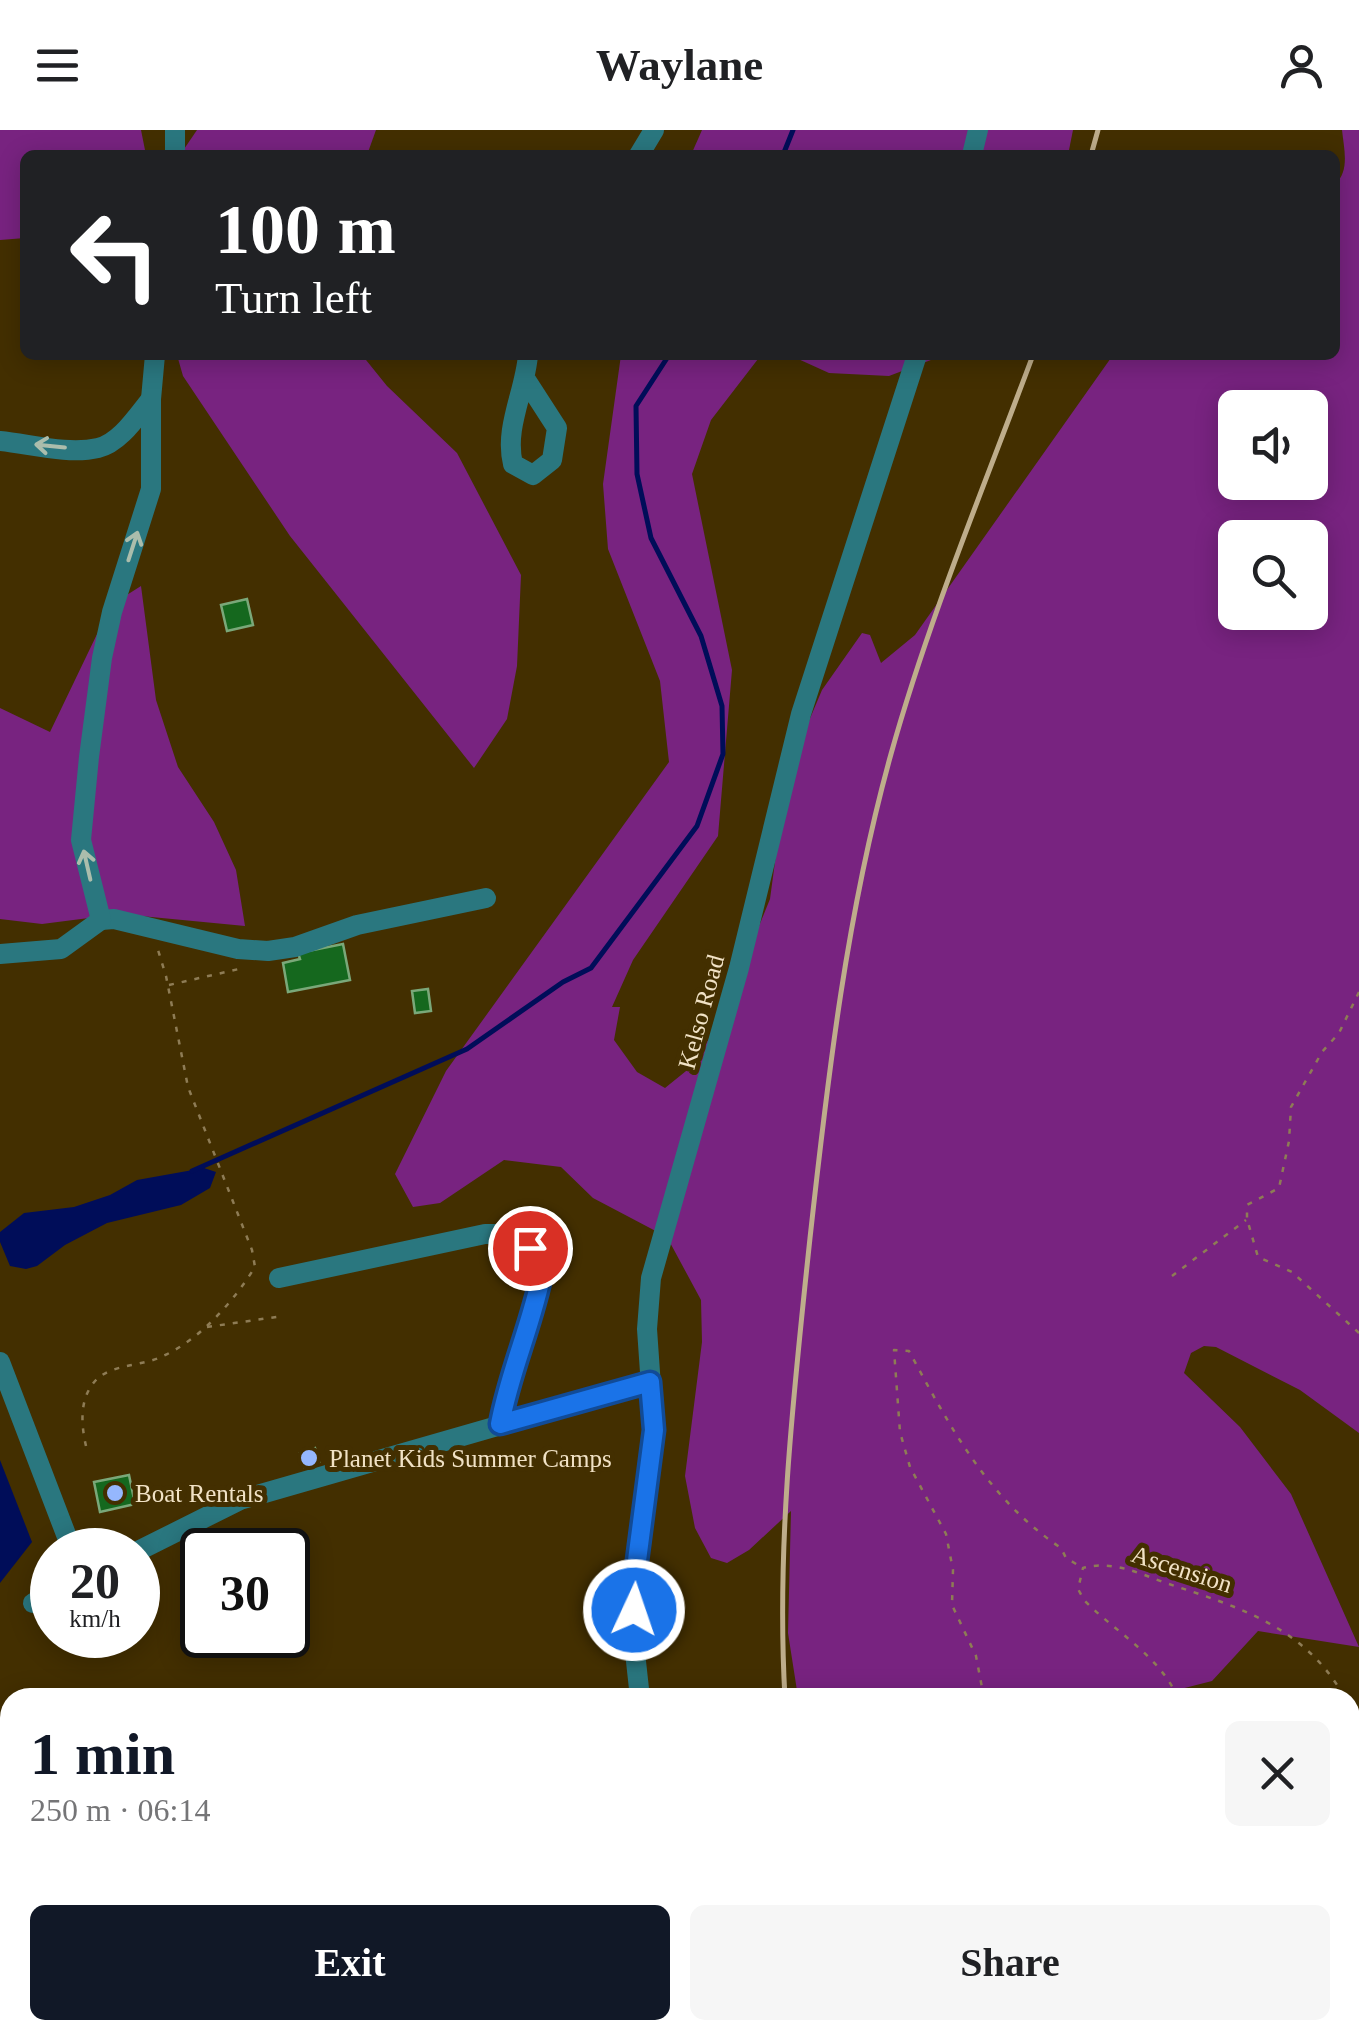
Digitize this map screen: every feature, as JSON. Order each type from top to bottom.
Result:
[{"type":"street","points":[[101,920],[81,840],[84,807],[94,708],[112,612],[151,489],[155,360]]},
{"type":"street","points":[[526,380],[528,360]]},
{"type":"street","name":"Kelso Road","points":[[639,1688],[634,1642],[635,1576],[654,1430],[647,1328],[651,1278],[740,968],[801,714],[915,360]]},
{"type":"street","points":[[0,440],[100,448],[128,428],[151,399]]},
{"type":"street","points":[[0,954],[61,949],[101,920],[114,919],[238,949],[296,948],[357,924],[486,898]]},
{"type":"street","points":[[279,1278],[485,1234],[514,1234],[530,1248],[543,1268],[536,1304],[510,1374],[500,1424]]},
{"type":"street","points":[[0,1362],[64,1528]]},
{"type":"street","points":[[160,1539],[240,1500],[650,1382]]},
{"type":"path","points":[[86,1446],[83,1404],[97,1380],[112,1371],[162,1357],[206,1327],[255,1267],[252,1250],[188,1087],[168,985],[150,928]]},
{"type":"path","points":[[168,985],[238,969]]},
{"type":"path","points":[[1359,992],[1339,1033],[1322,1052],[1291,1108],[1279,1188],[1246,1205],[1258,1256],[1292,1272],[1359,1333]]},
{"type":"path","points":[[1172,1276],[1247,1219]]},
{"type":"path","points":[[206,1327],[282,1316]]},
{"type":"path","points":[[982,1688],[976,1656],[952,1604],[954,1570],[946,1534],[910,1467],[900,1432],[894,1350],[909,1351],[960,1444],[1000,1498],[1061,1548],[1066,1558],[1084,1568],[1078,1589],[1084,1600],[1160,1668],[1173,1688]]},
{"type":"path","name":"Ascension","points":[[1084,1568],[1103,1563],[1233,1604],[1268,1621],[1310,1651],[1340,1688]]},
{"type":"shaded area","points":[[0,130],[141,130],[145,150],[20,150],[20,238],[0,240]]},
{"type":"shaded area","points":[[197,130],[376,130],[369,150],[183,150]]},
{"type":"shaded area","points":[[702,130],[1073,130],[1069,150],[693,150]]},
{"type":"shaded area","points":[[1342,130],[1359,130],[1359,1433],[1300,1390],[1216,1347],[1204,1346],[1191,1353],[1184,1373],[1240,1427],[1291,1494],[1359,1647],[1258,1631],[1212,1681],[1185,1688],[797,1688],[788,1633],[791,1511],[749,1550],[727,1563],[711,1558],[695,1528],[685,1476],[702,1342],[701,1300],[667,1237],[593,1198],[561,1167],[504,1160],[440,1203],[413,1207],[395,1174],[446,1071],[669,762],[660,681],[608,549],[603,484],[620,360],[757,360],[711,420],[692,474],[732,670],[718,836],[633,960],[612,1007],[620,1007],[614,1040],[637,1072],[665,1088],[691,1067],[721,1020],[770,899],[787,773],[822,690],[862,633],[870,635],[881,663],[915,635],[1109,360],[1340,360],[1340,179],[1344,166]]},
{"type":"shaded area","points":[[178,360],[366,360],[387,386],[457,453],[521,575],[517,666],[507,719],[474,768],[290,536],[183,376]]},
{"type":"shaded area","points":[[800,360],[931,360],[889,376],[829,373]]},
{"type":"shaded area","points":[[141,586],[156,700],[178,767],[214,822],[236,870],[245,926],[120,914],[42,924],[0,919],[0,708],[50,732],[111,605]]},
{"type":"shaded area","points":[[204,1168],[216,1172],[210,1188],[181,1205],[107,1223],[65,1245],[37,1266],[10,1266],[0,1232],[24,1213],[74,1207],[110,1195],[137,1180]]},
{"type":"shaded area","points":[[0,1460],[30,1545],[0,1583]]},
{"type":"building","points":[[247,599],[253,625],[227,631],[221,605]]},
{"type":"building","points":[[343,944],[350,980],[288,992],[283,963],[300,959],[298,953]]},
{"type":"building","points":[[428,989],[431,1011],[415,1013],[412,991]]},
{"type":"building","name":"Planet Kids Summer Camps","points":[[315,1448],[319,1462],[304,1467],[300,1453]]},
{"type":"building","name":"Boat Rentals","points":[[129,1475],[135,1504],[100,1512],[94,1482]]},
{"type":"waterway","points":[[785,150],[793,130]]},
{"type":"waterway","points":[[192,1171],[467,1049],[563,982],[591,968],[697,826],[723,754],[722,706],[701,636],[651,538],[637,474],[636,406],[666,360]]},
{"type":"railway","points":[[1092,150],[1098,130]]},
{"type":"railway","points":[[785,1688],[783,1583],[793,1410],[824,1116],[862,873],[906,703],[1031,360]]},
{"type":"place","name":"Planet Kids Summer Camps","points":[[309,1458]]},
{"type":"place","name":"Boat Rentals","points":[[115,1493]]},
{"type":"route","points":[[530,1248],[543,1268],[536,1304],[510,1374],[500,1424],[650,1382],[654,1430],[634,1610]]}]
